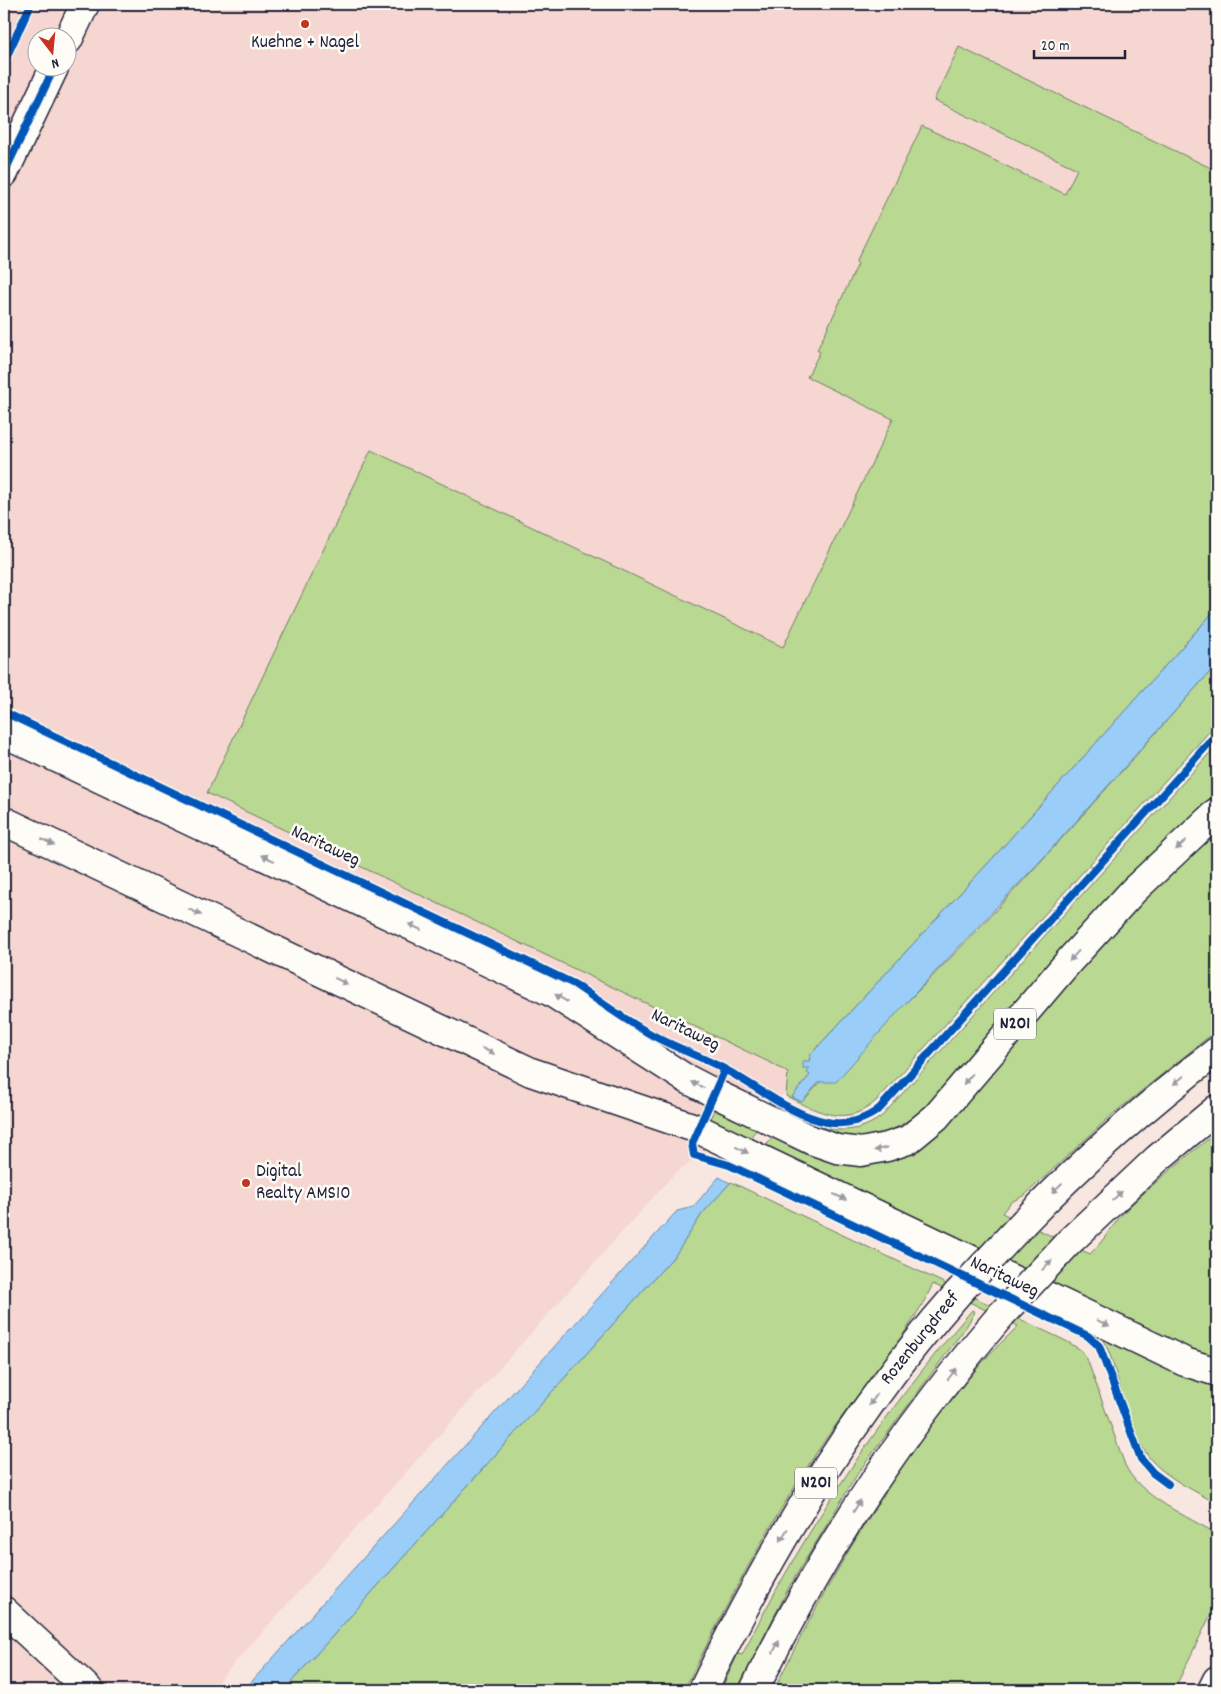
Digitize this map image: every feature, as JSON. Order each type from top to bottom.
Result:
[{"type":"main road","points":[[74,28],[85,4]]},
{"type":"main road","points":[[4,173],[49,78]]},
{"type":"main road","name":"N201","points":[[4,733],[550,992],[684,1078],[811,1140],[837,1149],[874,1150],[898,1144],[912,1137],[936,1117],[1064,967],[1134,890],[1217,812]]},
{"type":"main road","points":[[4,821],[531,1072],[698,1129],[1185,1362],[1217,1372]]},
{"type":"main road","name":"Rozenburgdreef","points":[[703,1690],[766,1565],[821,1475],[886,1381],[958,1293],[1056,1188],[1130,1121],[1217,1051]]},
{"type":"main road","name":"N201","points":[[754,1690],[790,1618],[865,1493],[893,1451],[961,1362],[1002,1314],[1069,1242],[1157,1159],[1217,1110]]},
{"type":"main road","points":[[4,1611],[89,1690]]},
{"type":"main road","points":[[1212,1690],[1217,1680]]},
{"type":"shaded area","points":[[4,4],[1217,4],[1217,608],[992,859],[810,1075],[675,1173],[210,1690],[4,1690]]},
{"type":"green space","points":[[959,47],[1217,171],[1217,608],[992,859],[811,1054],[809,1061],[810,1075],[792,1097],[802,1102],[830,1073],[920,989],[1033,869],[1217,664],[1217,723],[880,1097],[857,1113],[834,1115],[811,1108],[786,1096],[788,1073],[773,1064],[207,793],[371,450],[783,647],[893,419],[807,377],[820,352],[817,350],[858,264],[856,262],[922,126],[1065,194],[1077,169],[934,100]]},
{"type":"green space","points":[[1217,745],[1217,799],[944,1093],[894,1129],[865,1138],[833,1135],[791,1115],[814,1125],[837,1130],[859,1128],[882,1116]]},
{"type":"green space","points":[[1217,825],[1217,1030],[1113,1114],[1025,1195],[1011,1202],[1002,1213],[1090,1254],[1129,1207],[1217,1132],[1217,1358],[1201,1355],[762,1150],[775,1135],[880,1161]]},
{"type":"green space","points":[[717,1104],[761,1125],[745,1143],[707,1125]]},
{"type":"green space","points":[[731,1182],[1066,1341],[1081,1350],[1087,1359],[1125,1465],[1132,1476],[1141,1487],[1165,1505],[1217,1534],[1217,1618],[1210,1616],[1174,1690],[774,1690],[818,1604],[867,1520],[894,1479],[951,1401],[985,1359],[1018,1326],[933,1284],[908,1328],[830,1434],[779,1512],[714,1630],[684,1690],[284,1690],[676,1254],[702,1214]]},
{"type":"green space","points":[[972,1310],[975,1312],[966,1327],[858,1473],[789,1587],[737,1690],[721,1690],[738,1654],[742,1655],[791,1564],[846,1475],[906,1391]]},
{"type":"green space","points":[[1093,1331],[1217,1382],[1217,1504],[1167,1474],[1146,1453],[1127,1410],[1109,1352],[1103,1340]]},
{"type":"water","points":[[1217,608],[1217,664],[1046,855],[903,1006],[836,1082],[819,1082],[802,1102],[792,1097],[810,1075],[807,1073],[809,1068],[803,1068],[803,1061],[809,1061],[811,1054],[992,859]]},
{"type":"water","points":[[719,1177],[730,1183],[702,1214],[676,1254],[284,1690],[244,1690],[677,1211],[693,1207]]},
{"type":"cycle path","points":[[4,62],[31,4]]},
{"type":"cycle path","points":[[4,173],[49,78]]},
{"type":"cycle path","name":"Naritaweg","points":[[4,712],[574,984],[647,1032],[726,1070],[788,1107],[814,1118],[834,1123],[862,1119],[880,1108],[1217,734]]},
{"type":"cycle path","name":"Naritaweg","points":[[725,1069],[692,1143],[694,1155],[729,1165],[1088,1336],[1099,1346],[1141,1459],[1153,1473],[1168,1484]]},
{"type":"place","name":"Kuehne + Nagel","points":[[305,24]]},
{"type":"place","name":"Digital Realty AMS10","points":[[246,1183]]}]
